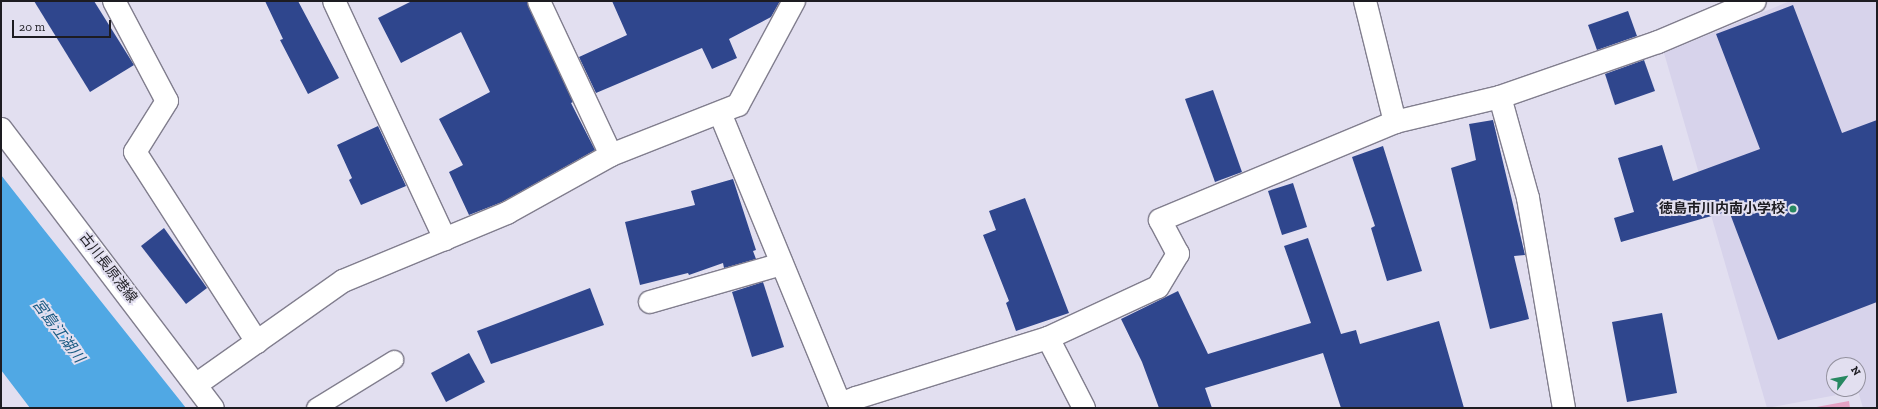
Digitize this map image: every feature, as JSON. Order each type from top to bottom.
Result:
[{"type":"street","points":[[114,1],[167,101],[135,152],[257,342]]},
{"type":"street","points":[[334,1],[445,238]]},
{"type":"street","points":[[539,1],[611,155]]},
{"type":"street","points":[[197,384],[343,281],[445,238],[507,214],[611,155],[738,105],[794,1]]},
{"type":"street","points":[[1365,1],[1395,122]]},
{"type":"street","points":[[720,113],[841,406],[1048,338],[1158,287],[1178,254],[1160,220],[1395,122],[1500,97],[1658,42],[1755,1]]},
{"type":"street","points":[[1500,97],[1528,198],[1564,408]]},
{"type":"street","name":"古川長原港線","points":[[1,129],[197,384],[213,408]]},
{"type":"street","points":[[650,302],[782,264]]},
{"type":"street","points":[[1048,338],[1084,408]]},
{"type":"lane","points":[[316,408],[394,360]]},
{"type":"shaded area","name":"徳島市川内南小学校","points":[[1790,1],[1877,1],[1877,408],[1863,408],[1860,397],[1866,397],[1866,357],[1826,357],[1826,397],[1767,408],[1664,53]]},
{"type":"shaded area","points":[[1849,401],[1850,408],[1811,408]]},
{"type":"water","name":"宮島江湖川","points":[[1,175],[186,408],[30,408],[1,370]]},
{"type":"building","points":[[34,1],[94,1],[134,65],[90,92]]},
{"type":"building","points":[[265,1],[298,1],[339,78],[308,94],[280,40],[283,39]]},
{"type":"building","points":[[412,1],[527,1],[573,102],[571,103],[595,150],[502,202],[469,215],[449,172],[463,165],[439,119],[490,92],[461,32],[401,63],[378,18]]},
{"type":"building","points":[[612,1],[780,1],[771,17],[729,39],[737,58],[712,69],[702,48],[596,93],[579,57],[627,35]]},
{"type":"building","points":[[1793,5],[1842,133],[1877,120],[1877,302],[1778,340],[1729,211],[1621,242],[1614,218],[1634,212],[1618,158],[1662,145],[1673,181],[1760,149],[1716,34]]},
{"type":"building","points":[[1628,11],[1637,36],[1597,50],[1588,25]]},
{"type":"building","points":[[1644,60],[1655,91],[1615,105],[1605,74]]},
{"type":"building","points":[[1213,90],[1242,172],[1215,182],[1185,99]]},
{"type":"building","points":[[1493,120],[1525,255],[1514,256],[1529,319],[1490,329],[1451,168],[1476,160],[1469,124]]},
{"type":"building","points":[[378,126],[406,186],[361,205],[349,180],[352,178],[337,145]]},
{"type":"building","points":[[1383,146],[1422,271],[1387,281],[1371,228],[1375,226],[1352,157]]},
{"type":"building","points":[[733,179],[756,250],[753,251],[756,259],[724,268],[723,263],[689,275],[688,273],[640,285],[625,222],[695,205],[691,191]]},
{"type":"building","points":[[1293,183],[1307,227],[1282,235],[1268,191]]},
{"type":"building","points":[[1025,198],[1069,313],[1016,331],[1006,303],[1009,301],[983,235],[996,230],[989,211]]},
{"type":"building","points":[[164,228],[207,288],[186,304],[141,246]]},
{"type":"building","points":[[1308,238],[1341,334],[1356,330],[1360,344],[1439,321],[1464,408],[1341,408],[1323,353],[1205,388],[1212,408],[1159,408],[1142,362],[1121,319],[1178,291],[1208,354],[1311,323],[1284,246]]},
{"type":"building","points":[[763,282],[784,347],[752,357],[732,292]]},
{"type":"building","points":[[590,288],[604,325],[491,364],[477,331]]},
{"type":"building","points":[[1662,313],[1677,393],[1627,402],[1612,322]]},
{"type":"building","points":[[469,353],[485,382],[446,402],[431,373]]},
{"type":"place","name":"徳島市川内南小学校","points":[[1793,209]]}]
